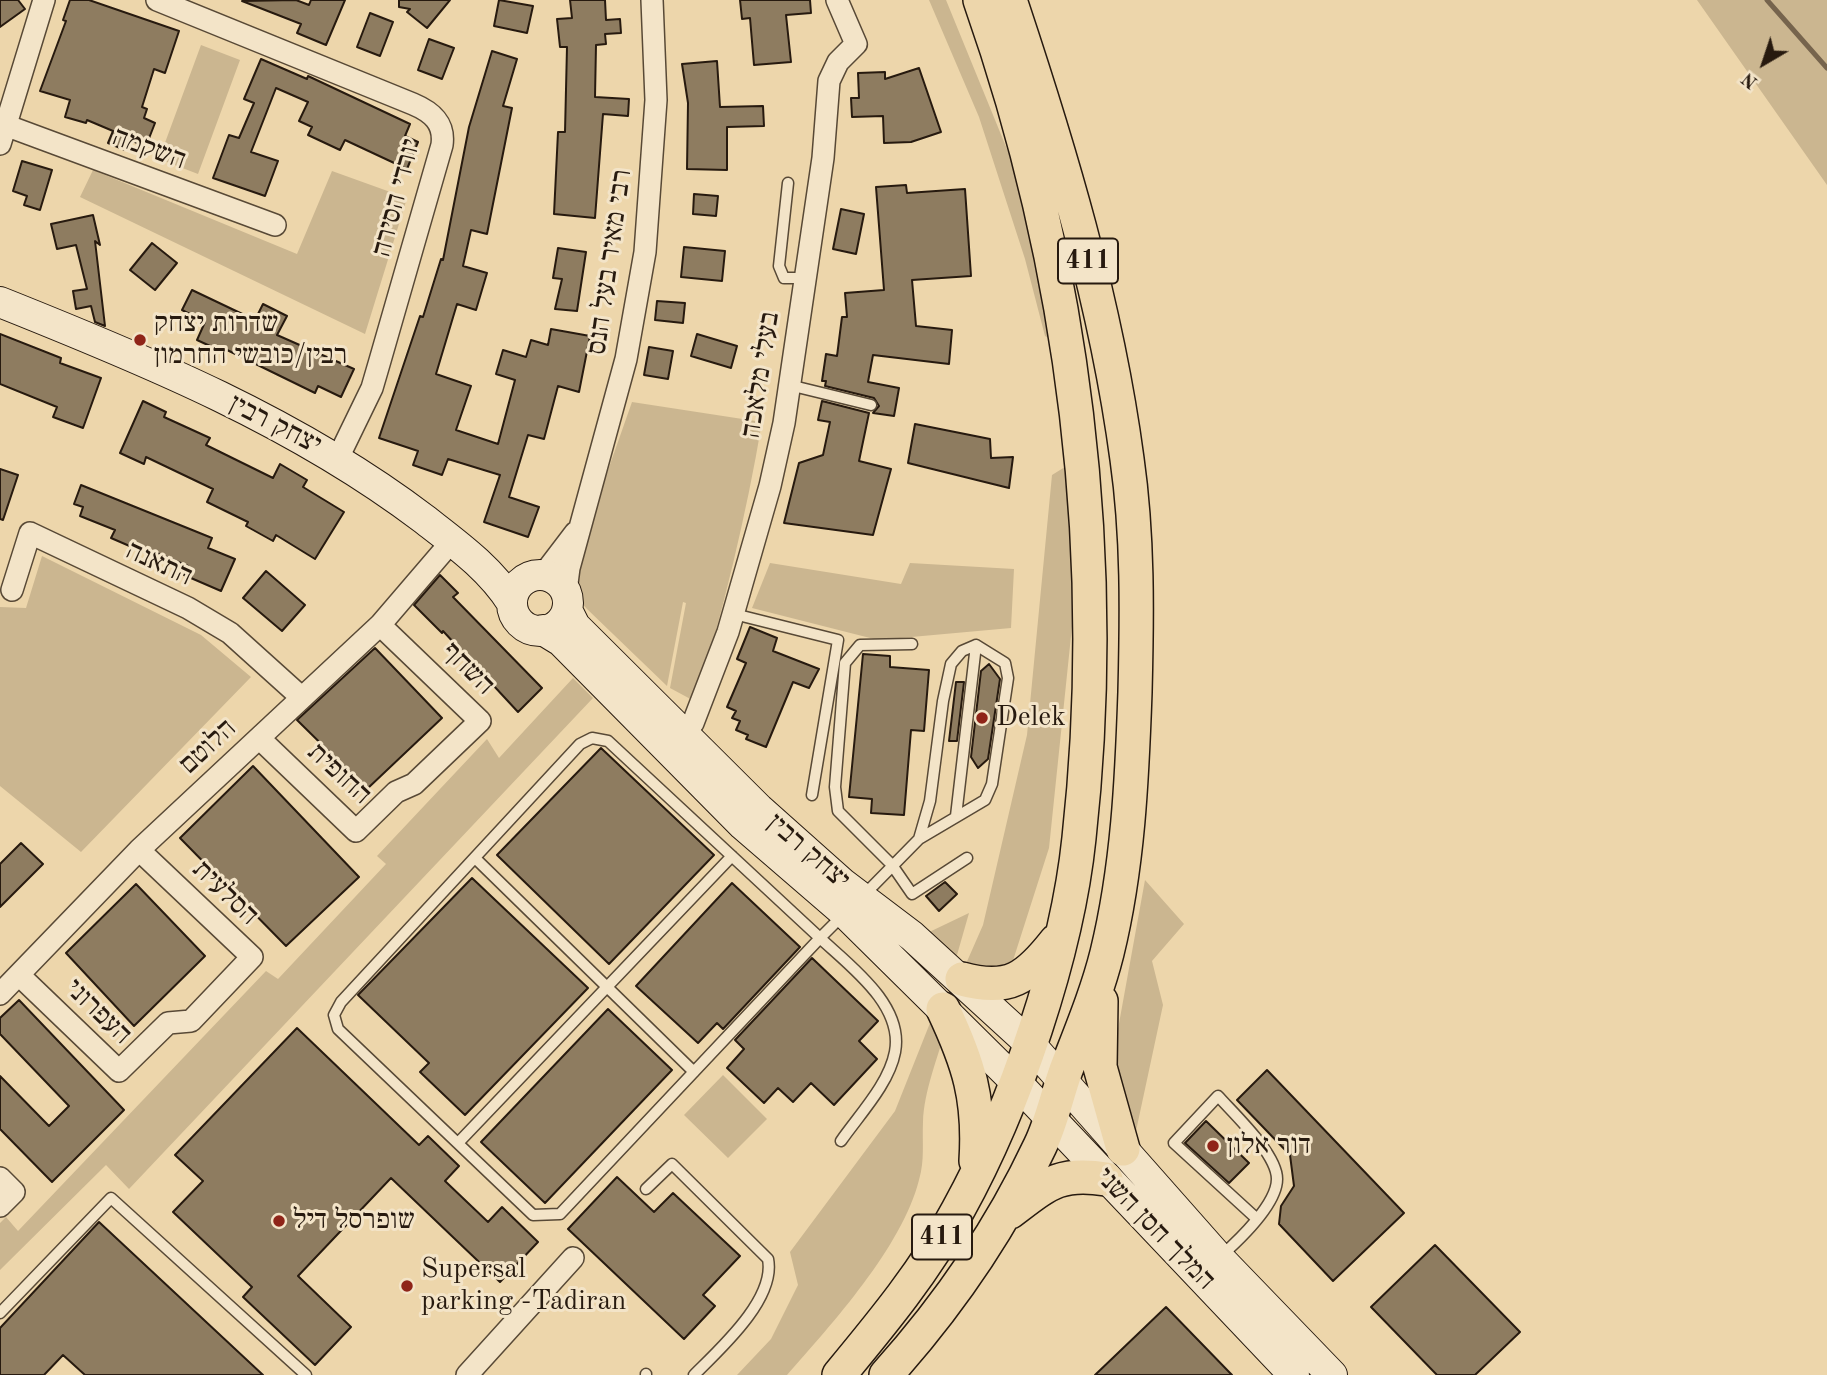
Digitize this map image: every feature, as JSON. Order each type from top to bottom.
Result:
[{"type":"main road","name":"411","points":[[839,1375],[929,1260],[975,1178],[1016,1082],[1029,1043],[1060,936],[1079,841],[1087,731],[1089,605],[1082,464],[1074,388],[1055,278],[1018,122],[980,0]]},
{"type":"main road","name":"411","points":[[886,1375],[949,1299],[1000,1220],[1052,1118],[1062,1081],[1102,969],[1125,850],[1133,765],[1137,628],[1135,530],[1127,459],[1113,378],[1078,217],[1060,148],[1010,0]]},
{"type":"main road","points":[[962,979],[986,985],[1007,984],[1031,970],[1060,936]]},
{"type":"main road","points":[[1102,969],[1100,1067],[1123,1149]]},
{"type":"main road","points":[[943,1009],[967,1061],[977,1102],[975,1178]]},
{"type":"main road","points":[[1000,1220],[1054,1180],[1086,1175],[1106,1179]]},
{"type":"street","points":[[2,135],[44,0]]},
{"type":"street","name":"יורדי הסירה","points":[[158,0],[420,107],[439,122],[443,134],[442,145],[372,388],[338,458]]},
{"type":"street","name":"רבי מאיר בעל הנס","points":[[542,592],[581,525],[626,359],[645,252],[656,100],[652,0]]},
{"type":"street","name":"בעלי מלאכה","points":[[678,744],[701,705],[734,614],[770,486],[789,385],[823,158],[829,81],[838,62],[856,44],[837,0]]},
{"type":"street","name":"השקמה","points":[[2,135],[275,225]]},
{"type":"street","name":"יצחק רבין","points":[[0,302],[188,382],[338,458],[454,543],[542,592],[678,744],[743,825],[853,905],[962,979],[1029,1043],[1062,1081]]},
{"type":"street","name":"התאנה","points":[[12,590],[30,533],[187,608],[230,633],[301,697]]},
{"type":"street","name":"הלוטם","points":[[0,994],[139,850],[380,625],[454,543]]},
{"type":"street","points":[[542,592],[556,625],[543,630]]},
{"type":"street","name":"יצחק רבין","points":[[542,592],[517,618],[523,624],[543,630],[561,641],[678,744]]},
{"type":"street","name":"השחף","points":[[380,625],[480,721],[414,784]]},
{"type":"street","name":"החופית","points":[[259,738],[356,831],[396,792],[414,784]]},
{"type":"street","name":"הסלעית","points":[[139,850],[252,957],[191,1021],[169,1023]]},
{"type":"street","name":"יצחק רבין","points":[[853,905],[943,1009],[1016,1082]]},
{"type":"street","name":"העפרוני","points":[[19,975],[119,1071],[169,1023]]},
{"type":"street","name":"המלך חסן השני","points":[[1062,1081],[1219,1258],[1332,1375]]},
{"type":"street","name":"המלך חסן השני","points":[[1016,1082],[1294,1375]]},
{"type":"street","points":[[0,1178],[14,1192],[0,1206]]},
{"type":"street","points":[[467,1375],[573,1258]]},
{"type":"lane","points":[[788,183],[779,266],[785,278],[805,278]]},
{"type":"lane","points":[[789,385],[871,405]]},
{"type":"lane","points":[[734,614],[838,640],[812,794]]},
{"type":"lane","points":[[912,644],[860,645],[845,663],[835,787],[838,811],[892,865],[912,894],[967,859]]},
{"type":"lane","points":[[919,839],[930,801],[943,701],[951,664],[962,651],[976,645]]},
{"type":"lane","points":[[956,816],[976,645]]},
{"type":"lane","points":[[841,1141],[886,1076],[895,1051],[892,1026],[875,990],[820,938],[732,856],[607,741],[592,738],[580,744],[341,1002],[334,1015],[338,1028],[533,1215],[559,1214],[820,938],[892,865],[919,839],[985,800],[992,784],[1008,678],[1006,663],[976,645]]},
{"type":"lane","points":[[458,1143],[732,856]]},
{"type":"lane","points":[[475,858],[694,1072]]},
{"type":"lane","points":[[1219,1258],[1251,1230],[1257,1219],[1277,1179],[1271,1158],[1218,1096],[1174,1143],[1257,1219]]},
{"type":"lane","points":[[646,1189],[672,1164],[768,1259],[771,1271],[767,1284],[736,1332],[694,1375]]},
{"type":"lane","points":[[0,1313],[111,1198],[306,1375]]},
{"type":"shaded area","points":[[929,0],[946,0],[1011,159],[1062,346],[1045,336],[1025,259],[979,117]]},
{"type":"shaded area","points":[[1697,0],[1827,0],[1827,185]]},
{"type":"shaded area","points":[[201,45],[240,60],[198,174],[159,159]]},
{"type":"shaded area","points":[[93,170],[297,254],[332,171],[407,198],[365,334],[80,197]]},
{"type":"shaded area","points":[[632,402],[762,422],[733,563],[696,702],[670,688],[686,603],[683,602],[667,686],[576,597],[570,578]]},
{"type":"shaded area","points":[[1073,462],[1073,617],[1049,848],[1009,973],[965,966],[983,925],[1027,735],[1052,475]]},
{"type":"shaded area","points":[[42,556],[201,635],[251,677],[81,852],[0,786],[0,607],[26,608]]},
{"type":"shaded area","points":[[770,563],[901,584],[910,563],[1014,569],[1011,628],[878,640],[752,608]]},
{"type":"shaded area","points":[[573,678],[593,698],[129,1189],[106,1165],[0,1270],[0,1223],[6,1217],[18,1231],[266,971],[278,979],[386,864],[377,856],[487,739],[499,758]]},
{"type":"shaded area","points":[[1145,880],[1184,924],[1152,961],[1163,1005],[1136,1131],[1116,1074],[1116,1040]]},
{"type":"shaded area","points":[[969,913],[955,962],[923,935]]},
{"type":"shaded area","points":[[932,1018],[946,1028],[926,1098],[921,1173],[898,1232],[864,1284],[787,1375],[737,1375],[771,1339],[798,1285],[790,1252],[895,1111]]},
{"type":"shaded area","points":[[723,1075],[767,1119],[728,1158],[684,1115]]},
{"type":"building","points":[[0,0],[18,0],[25,9],[0,27]]},
{"type":"building","points":[[70,0],[89,0],[179,31],[165,73],[154,69],[142,107],[147,109],[144,118],[155,123],[146,146],[129,140],[125,150],[108,143],[113,131],[87,120],[86,123],[65,117],[70,100],[40,91],[66,21],[63,20]]},
{"type":"building","points":[[296,0],[309,5],[311,0],[345,0],[326,45],[297,33],[301,24],[242,1]]},
{"type":"building","points":[[399,0],[450,0],[427,28],[407,12],[410,9],[399,7]]},
{"type":"building","points":[[499,0],[533,6],[527,33],[494,26]]},
{"type":"building","points":[[570,0],[605,0],[606,20],[620,19],[621,33],[605,34],[606,44],[596,45],[595,97],[629,99],[628,116],[603,114],[595,218],[554,214],[558,132],[565,132],[567,47],[560,47],[557,19],[572,18]]},
{"type":"building","points":[[740,0],[810,0],[811,13],[786,15],[791,62],[754,65],[750,18],[742,19]]},
{"type":"building","points":[[370,13],[393,22],[380,56],[357,47]]},
{"type":"building","points":[[429,39],[454,48],[442,79],[418,70]]},
{"type":"building","points":[[492,51],[517,59],[503,106],[512,108],[487,234],[471,230],[463,266],[487,273],[476,310],[457,304],[436,374],[471,386],[456,430],[498,444],[515,380],[496,374],[503,350],[526,357],[531,340],[548,345],[551,329],[590,336],[579,392],[558,386],[544,439],[528,435],[509,497],[539,507],[528,537],[484,522],[500,475],[448,459],[442,475],[413,465],[418,451],[379,438],[420,316],[423,317],[441,259],[443,260],[469,127]]},
{"type":"building","points":[[261,59],[307,79],[308,76],[410,124],[405,136],[418,142],[407,169],[345,140],[340,150],[308,135],[312,127],[299,121],[308,102],[276,88],[251,152],[278,161],[265,196],[213,178],[229,135],[239,138],[254,103],[244,99]]},
{"type":"building","points":[[717,61],[720,107],[763,106],[764,126],[727,127],[727,170],[687,169],[688,103],[682,64]]},
{"type":"building","points":[[919,68],[941,132],[911,142],[884,143],[883,116],[852,117],[851,98],[859,98],[858,73],[885,72],[885,79]]},
{"type":"building","points":[[22,161],[52,170],[40,210],[24,205],[27,196],[13,191]]},
{"type":"building","points":[[906,185],[907,193],[965,189],[971,276],[912,280],[916,326],[952,330],[949,364],[873,355],[868,382],[899,388],[894,416],[873,413],[879,406],[874,398],[825,386],[826,381],[822,381],[826,354],[837,356],[842,317],[847,317],[845,293],[884,290],[876,187]]},
{"type":"building","points":[[694,194],[718,196],[716,216],[693,214]]},
{"type":"building","points":[[841,209],[864,214],[856,254],[833,249]]},
{"type":"building","points":[[93,215],[100,245],[95,241],[105,326],[95,322],[91,306],[76,309],[73,291],[87,289],[76,245],[57,249],[51,224]]},
{"type":"building","points":[[152,243],[177,263],[155,290],[130,270]]},
{"type":"building","points":[[684,247],[725,251],[722,281],[681,277]]},
{"type":"building","points":[[558,248],[586,252],[577,311],[555,309],[562,279],[553,278]]},
{"type":"building","points":[[192,290],[255,320],[263,304],[287,316],[277,335],[354,369],[341,397],[318,386],[315,393],[225,349],[223,352],[197,340],[205,322],[182,310]]},
{"type":"building","points":[[657,301],[685,303],[683,323],[655,320]]},
{"type":"building","points":[[0,334],[61,358],[60,363],[101,378],[83,428],[53,417],[57,407],[0,384]]},
{"type":"building","points":[[697,334],[737,346],[731,368],[691,356]]},
{"type":"building","points":[[649,347],[673,351],[668,379],[644,375]]},
{"type":"building","points":[[143,401],[166,412],[164,417],[210,438],[206,445],[273,478],[280,464],[307,480],[303,487],[344,512],[315,559],[276,535],[273,541],[246,526],[248,522],[207,502],[213,489],[146,457],[144,464],[120,453]]},
{"type":"building","points":[[822,401],[869,413],[859,461],[891,469],[873,535],[784,523],[799,463],[823,455],[830,422],[818,420]]},
{"type":"building","points":[[915,424],[990,439],[991,458],[1013,457],[1009,488],[908,463]]},
{"type":"building","points":[[0,469],[18,475],[3,520],[0,519]]},
{"type":"building","points":[[81,485],[212,538],[208,548],[235,559],[221,591],[184,575],[188,566],[157,553],[155,557],[111,538],[115,530],[80,516],[83,507],[74,504]]},
{"type":"building","points":[[266,571],[305,605],[282,631],[243,598]]},
{"type":"building","points":[[440,575],[458,593],[453,597],[542,688],[518,712],[443,631],[442,633],[414,605]]},
{"type":"building","points":[[750,627],[777,638],[773,651],[819,669],[809,688],[793,682],[766,747],[746,739],[748,735],[736,730],[740,721],[732,718],[736,711],[727,707],[746,663],[737,659]]},
{"type":"building","points":[[375,648],[442,718],[367,789],[297,720]]},
{"type":"building","points":[[863,654],[890,656],[890,667],[929,670],[924,731],[911,730],[904,815],[871,813],[872,799],[849,797]]},
{"type":"building","points":[[989,664],[1000,679],[988,759],[978,768],[971,757],[981,671]]},
{"type":"building","points":[[956,682],[964,682],[957,741],[949,741]]},
{"type":"building","points":[[601,748],[714,855],[609,964],[497,855]]},
{"type":"building","points":[[253,766],[359,877],[286,946],[180,838]]},
{"type":"building","points":[[21,843],[43,864],[0,907],[0,864]]},
{"type":"building","points":[[472,878],[588,988],[465,1115],[420,1072],[429,1063],[358,995]]},
{"type":"building","points":[[945,882],[957,894],[939,911],[926,896]]},
{"type":"building","points":[[732,883],[800,947],[723,1029],[717,1023],[698,1043],[636,986]]},
{"type":"building","points":[[136,884],[205,956],[134,1026],[66,953]]},
{"type":"building","points":[[812,958],[878,1021],[859,1041],[877,1059],[834,1105],[811,1083],[793,1102],[778,1088],[764,1103],[727,1068],[744,1049],[735,1040]]},
{"type":"building","points":[[19,1000],[124,1110],[52,1182],[0,1129],[0,1076],[49,1126],[69,1106],[0,1034],[0,1018]]},
{"type":"building","points":[[608,1009],[672,1070],[545,1203],[481,1142]]},
{"type":"building","points":[[297,1028],[419,1145],[428,1136],[459,1166],[445,1181],[488,1222],[502,1207],[538,1242],[500,1282],[391,1178],[298,1276],[351,1327],[315,1365],[243,1297],[252,1287],[173,1212],[203,1181],[175,1155]]},
{"type":"building","points":[[1267,1070],[1404,1213],[1333,1281],[1279,1224],[1281,1206],[1294,1186],[1290,1155],[1237,1100]]},
{"type":"building","points":[[1206,1121],[1249,1163],[1229,1183],[1185,1143]]},
{"type":"building","points":[[617,1177],[654,1212],[673,1193],[740,1256],[703,1295],[715,1306],[684,1339],[568,1229]]},
{"type":"building","points":[[99,1222],[263,1375],[85,1375],[63,1355],[44,1375],[0,1375],[0,1328]]},
{"type":"building","points":[[1435,1245],[1520,1332],[1475,1375],[1437,1375],[1371,1307]]},
{"type":"building","points":[[1166,1307],[1232,1375],[1095,1375]]},
{"type":"waterway","points":[[1767,0],[1827,68]]},
{"type":"place","name":"שדרות יצחק רבין/כובשי החרמון","points":[[140,340]]},
{"type":"place","name":"Delek","points":[[982,718]]},
{"type":"place","name":"דור אלון","points":[[1213,1146]]},
{"type":"place","name":"שופרסל דיל","points":[[279,1221]]},
{"type":"place","name":"Supersal parking -Tadiran","points":[[407,1286]]}]
